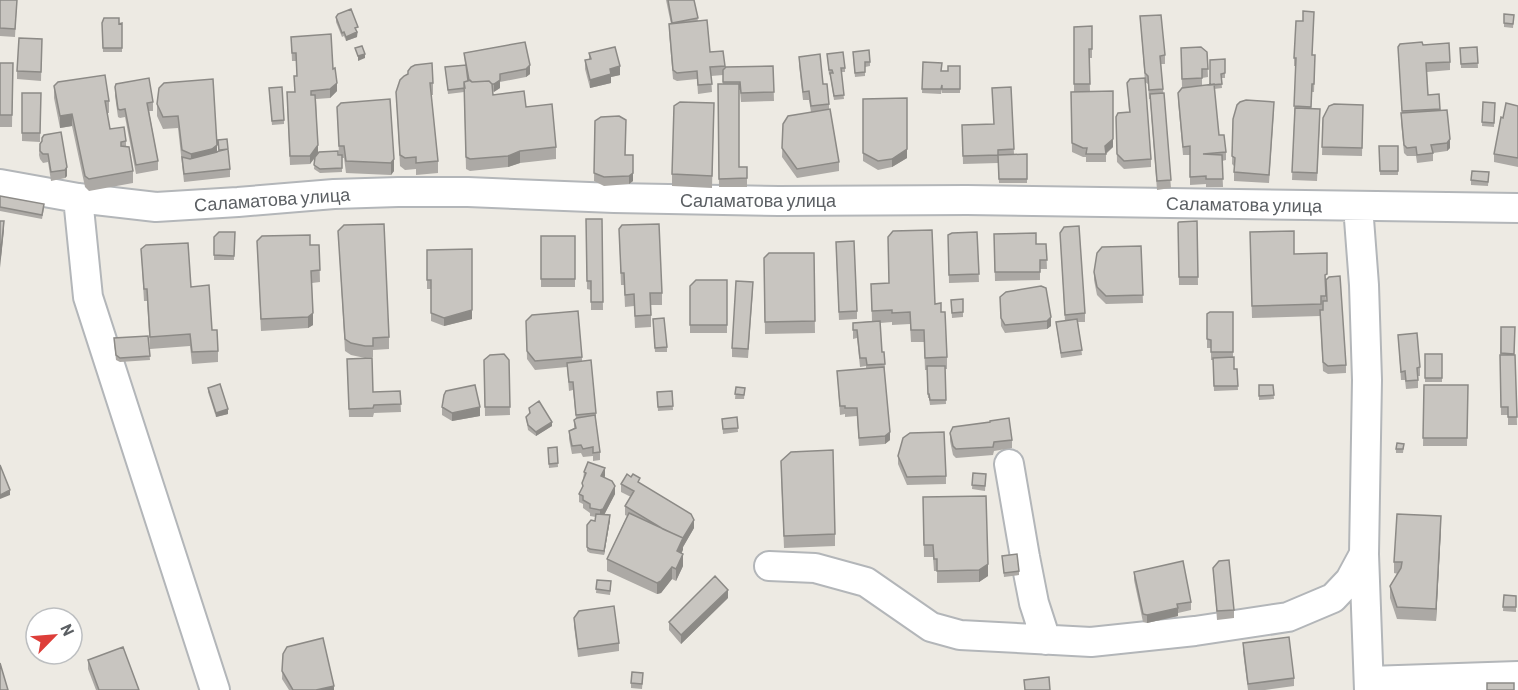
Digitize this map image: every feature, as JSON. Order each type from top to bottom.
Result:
[{"type":"street","name":"Саламатова улица","points":[[0,184],[78,198],[156,207],[334,194],[468,192],[614,198],[967,200],[1518,208]]},
{"type":"street","points":[[78,198],[88,297],[214,690]]},
{"type":"street","points":[[1358,206],[1364,285],[1367,380],[1364,554],[1369,685],[1518,676]]},
{"type":"street","points":[[1009,464],[1034,603],[1046,640]]},
{"type":"street","points":[[769,566],[815,568],[866,582],[931,627],[960,635],[1091,642],[1195,631],[1288,617],[1333,598],[1350,580],[1364,554]]},
{"type":"building","points":[[0,0],[17,0],[15,29],[0,28]]},
{"type":"building","points":[[668,0],[694,0],[698,18],[672,23]]},
{"type":"building","points":[[351,9],[358,27],[355,28],[357,32],[346,37],[336,17]]},
{"type":"building","points":[[1303,11],[1314,12],[1312,55],[1315,55],[1311,107],[1294,106],[1296,21],[1303,21]]},
{"type":"building","points":[[1504,14],[1514,15],[1513,24],[1504,23]]},
{"type":"building","points":[[1161,15],[1165,55],[1160,56],[1163,89],[1149,90],[1148,76],[1145,73],[1140,16]]},
{"type":"building","points":[[104,18],[119,18],[119,24],[122,23],[122,48],[103,48],[102,23]]},
{"type":"building","points":[[707,20],[710,52],[723,51],[725,66],[710,67],[712,84],[698,85],[697,71],[677,73],[673,70],[669,24]]},
{"type":"building","points":[[1092,26],[1092,49],[1089,49],[1090,84],[1074,84],[1074,27]]},
{"type":"building","points":[[331,34],[333,69],[335,68],[337,83],[330,89],[311,91],[311,95],[315,95],[318,145],[310,156],[290,156],[287,92],[295,92],[294,76],[297,76],[296,53],[292,53],[291,37]]},
{"type":"building","points":[[19,38],[42,39],[41,72],[17,71]]},
{"type":"building","points":[[525,42],[530,65],[526,69],[500,74],[500,80],[494,84],[489,81],[472,82],[469,80],[464,53]]},
{"type":"building","points":[[1422,42],[1423,45],[1449,43],[1450,62],[1426,63],[1428,95],[1439,94],[1440,109],[1402,111],[1398,47],[1400,44]]},
{"type":"building","points":[[362,46],[365,54],[358,56],[355,48]]},
{"type":"building","points":[[615,47],[620,66],[610,69],[611,74],[590,80],[585,60],[591,59],[589,53]]},
{"type":"building","points":[[1201,47],[1207,52],[1208,69],[1202,69],[1202,78],[1182,79],[1181,48]]},
{"type":"building","points":[[1477,47],[1478,63],[1461,64],[1460,48]]},
{"type":"building","points":[[869,50],[870,62],[865,62],[865,72],[855,73],[853,52]]},
{"type":"building","points":[[843,52],[845,68],[841,68],[844,95],[834,96],[830,73],[833,73],[829,70],[827,54]]},
{"type":"building","points":[[820,54],[823,84],[827,84],[829,104],[811,106],[809,91],[803,92],[799,57]]},
{"type":"building","points":[[1225,59],[1225,73],[1221,74],[1222,84],[1210,85],[1210,60]]},
{"type":"building","points":[[923,62],[942,63],[941,71],[948,71],[948,66],[960,66],[960,89],[942,89],[942,85],[941,89],[922,89]]},
{"type":"building","points":[[0,63],[13,63],[12,115],[0,115]]},
{"type":"building","points":[[432,63],[433,83],[430,83],[438,161],[416,163],[416,157],[405,158],[400,155],[396,92],[400,80],[408,74],[411,67]]},
{"type":"building","points":[[466,65],[468,81],[464,82],[465,88],[448,90],[445,67]]},
{"type":"building","points":[[773,66],[774,92],[741,93],[740,82],[723,82],[723,70],[726,67]]},
{"type":"building","points":[[105,75],[109,101],[105,101],[110,129],[124,127],[126,141],[121,142],[121,146],[129,147],[133,171],[89,179],[85,176],[72,114],[60,116],[54,86],[58,82]]},
{"type":"building","points":[[149,78],[153,102],[147,103],[158,161],[136,165],[125,109],[118,109],[115,87],[116,84]]},
{"type":"building","points":[[1145,78],[1151,159],[1124,161],[1117,154],[1116,117],[1118,113],[1130,112],[1127,83],[1130,79]]},
{"type":"building","points":[[213,79],[217,145],[212,149],[191,154],[182,150],[178,116],[163,117],[157,104],[159,88],[164,83]]},
{"type":"building","points":[[470,80],[472,82],[489,81],[492,84],[493,95],[524,91],[526,107],[552,104],[556,147],[520,151],[508,156],[470,159],[466,157],[464,82]]},
{"type":"building","points":[[718,84],[739,84],[739,167],[747,167],[747,178],[719,179]]},
{"type":"building","points":[[1214,84],[1219,135],[1224,135],[1226,152],[1203,154],[1222,155],[1223,179],[1206,179],[1206,176],[1190,177],[1190,146],[1183,147],[1178,93],[1182,88]]},
{"type":"building","points":[[282,87],[284,120],[272,121],[269,88]]},
{"type":"building","points":[[1011,87],[1014,149],[998,150],[998,155],[963,156],[962,125],[994,124],[992,88]]},
{"type":"building","points":[[1113,91],[1113,139],[1105,146],[1106,154],[1086,154],[1087,148],[1072,143],[1071,92]]},
{"type":"building","points":[[22,93],[41,93],[40,133],[22,133]]},
{"type":"building","points":[[1164,93],[1171,180],[1157,181],[1150,94]]},
{"type":"building","points":[[907,98],[907,149],[892,159],[878,161],[863,153],[863,99]]},
{"type":"building","points":[[390,99],[394,159],[391,163],[346,161],[344,146],[339,146],[337,107],[341,103]]},
{"type":"building","points":[[1246,100],[1274,102],[1269,175],[1234,172],[1233,119],[1237,105]]},
{"type":"building","points":[[680,102],[714,103],[712,176],[672,174],[674,106]]},
{"type":"building","points":[[1483,102],[1495,103],[1494,123],[1482,122]]},
{"type":"building","points":[[1506,103],[1518,106],[1518,158],[1494,154]]},
{"type":"building","points":[[1334,104],[1363,105],[1362,148],[1322,147],[1323,118],[1329,106]]},
{"type":"building","points":[[1295,108],[1320,109],[1317,173],[1292,172]]},
{"type":"building","points":[[830,109],[839,162],[797,169],[782,148],[783,124],[788,116]]},
{"type":"building","points":[[1447,110],[1450,139],[1447,143],[1431,145],[1433,153],[1417,155],[1416,147],[1407,148],[1404,145],[1401,113]]},
{"type":"building","points":[[619,116],[626,120],[625,155],[633,155],[633,173],[629,176],[604,177],[594,173],[595,121],[601,117]]},
{"type":"building","points":[[61,132],[67,167],[65,170],[51,172],[48,154],[40,151],[40,144],[44,135]]},
{"type":"building","points":[[227,139],[228,149],[219,151],[218,140]]},
{"type":"building","points":[[1379,146],[1398,146],[1398,171],[1380,171]]},
{"type":"building","points":[[228,149],[230,169],[184,174],[182,157],[190,159]]},
{"type":"building","points":[[338,151],[338,155],[342,155],[342,168],[320,169],[314,165],[315,157],[319,152]]},
{"type":"building","points":[[1027,154],[1027,179],[999,179],[998,155]]},
{"type":"building","points":[[1472,171],[1489,172],[1488,182],[1471,180]]},
{"type":"building","points":[[0,196],[44,204],[42,215],[0,207]]},
{"type":"building","points":[[586,219],[602,219],[603,302],[591,302],[591,281],[587,281]]},
{"type":"building","points":[[0,221],[4,221],[0,259]]},
{"type":"building","points":[[1197,221],[1198,277],[1179,277],[1178,223]]},
{"type":"building","points":[[384,224],[389,337],[373,338],[373,346],[351,343],[345,339],[338,231],[344,225]]},
{"type":"building","points":[[659,224],[662,293],[650,293],[651,315],[635,316],[634,294],[625,295],[624,273],[621,273],[619,229],[622,225]]},
{"type":"building","points":[[1079,226],[1085,313],[1065,315],[1060,233],[1064,227]]},
{"type":"building","points":[[932,230],[935,304],[941,303],[941,312],[945,312],[947,357],[925,358],[924,330],[911,330],[910,312],[872,311],[871,284],[889,283],[888,237],[893,231]]},
{"type":"building","points":[[1294,231],[1294,254],[1327,253],[1326,296],[1321,296],[1321,304],[1252,306],[1250,232]]},
{"type":"building","points":[[219,232],[235,232],[234,256],[214,255],[214,237]]},
{"type":"building","points":[[977,232],[979,274],[949,275],[948,235]]},
{"type":"building","points":[[1036,233],[1036,244],[1046,244],[1047,260],[1040,260],[1040,272],[995,272],[994,234]]},
{"type":"building","points":[[310,235],[310,245],[319,245],[320,270],[311,271],[313,313],[308,317],[261,319],[257,241],[262,236]]},
{"type":"building","points":[[541,236],[575,236],[575,279],[541,279]]},
{"type":"building","points":[[854,241],[857,311],[839,312],[836,242]]},
{"type":"building","points":[[188,243],[191,287],[209,285],[212,330],[217,330],[218,351],[192,352],[190,334],[150,337],[147,289],[144,289],[141,249],[146,245]]},
{"type":"building","points":[[1141,246],[1143,295],[1106,296],[1097,287],[1094,272],[1097,253],[1102,247]]},
{"type":"building","points":[[472,249],[472,310],[444,318],[431,313],[431,280],[427,280],[427,250]]},
{"type":"building","points":[[769,253],[814,253],[815,321],[765,322],[764,258]]},
{"type":"building","points":[[1340,276],[1346,365],[1328,366],[1323,362],[1320,310],[1323,310],[1323,301],[1327,301],[1326,280],[1329,277]]},
{"type":"building","points":[[696,280],[727,280],[727,325],[690,325],[690,286]]},
{"type":"building","points":[[736,281],[753,282],[748,349],[732,348]]},
{"type":"building","points":[[1041,286],[1046,288],[1051,317],[1047,321],[1005,325],[1001,318],[1000,297],[1006,292]]},
{"type":"building","points":[[963,299],[963,312],[952,313],[951,300]]},
{"type":"building","points":[[578,311],[582,357],[535,361],[527,351],[526,321],[532,315]]},
{"type":"building","points":[[1233,312],[1233,352],[1211,352],[1211,340],[1207,339],[1207,314]]},
{"type":"building","points":[[664,318],[667,347],[655,348],[653,319]]},
{"type":"building","points":[[1077,319],[1082,350],[1061,353],[1056,322]]},
{"type":"building","points":[[880,321],[885,364],[867,365],[866,358],[860,358],[857,330],[853,330],[853,323]]},
{"type":"building","points":[[1501,327],[1515,327],[1514,354],[1501,353]]},
{"type":"building","points":[[1417,333],[1420,367],[1417,368],[1418,380],[1406,381],[1405,371],[1401,372],[1398,335]]},
{"type":"building","points":[[148,336],[150,356],[120,358],[116,355],[114,338]]},
{"type":"building","points":[[504,354],[509,360],[510,407],[485,407],[484,360],[490,355]]},
{"type":"building","points":[[1425,354],[1442,354],[1442,378],[1425,378]]},
{"type":"building","points":[[1500,355],[1515,355],[1517,417],[1508,417],[1508,407],[1501,407]]},
{"type":"building","points":[[1234,357],[1238,386],[1214,386],[1213,358]]},
{"type":"building","points":[[372,358],[373,392],[400,391],[401,404],[349,409],[347,359]]},
{"type":"building","points":[[591,360],[596,413],[576,415],[573,382],[569,382],[567,363]]},
{"type":"building","points":[[927,366],[945,366],[946,400],[930,400]]},
{"type":"building","points":[[884,367],[890,432],[885,436],[859,438],[857,408],[840,406],[837,371]]},
{"type":"building","points":[[220,384],[228,409],[216,413],[208,388]]},
{"type":"building","points":[[475,385],[480,407],[452,413],[442,407],[446,391]]},
{"type":"building","points":[[1259,385],[1273,385],[1274,395],[1259,396]]},
{"type":"building","points":[[1424,385],[1468,385],[1467,438],[1423,438]]},
{"type":"building","points":[[736,387],[745,388],[744,395],[735,394]]},
{"type":"building","points":[[672,391],[673,406],[658,407],[657,392]]},
{"type":"building","points":[[539,401],[552,422],[536,432],[528,425],[526,417],[530,413],[529,408]]},
{"type":"building","points":[[595,415],[600,452],[593,453],[593,447],[583,449],[581,445],[572,446],[569,431],[576,428],[574,420]]},
{"type":"building","points":[[737,417],[738,428],[723,429],[722,419]]},
{"type":"building","points":[[1009,418],[1012,440],[994,442],[993,447],[956,449],[953,446],[950,433],[953,427]]},
{"type":"building","points":[[944,432],[946,476],[907,477],[898,456],[903,438],[910,433]]},
{"type":"building","points":[[1397,443],[1404,444],[1403,449],[1396,449]]},
{"type":"building","points":[[557,447],[558,463],[549,464],[548,448]]},
{"type":"building","points":[[833,450],[835,534],[784,536],[781,461],[791,452]]},
{"type":"building","points":[[588,462],[605,468],[601,476],[612,481],[615,486],[603,509],[600,510],[590,508],[590,504],[579,494]]},
{"type":"building","points":[[0,465],[10,490],[0,495]]},
{"type":"building","points":[[973,473],[986,474],[985,486],[972,485]]},
{"type":"building","points":[[627,474],[640,478],[638,482],[691,514],[694,520],[683,538],[625,506],[634,491],[621,484]]},
{"type":"building","points":[[986,496],[988,564],[979,570],[937,571],[937,559],[934,559],[933,545],[924,545],[923,497]]},
{"type":"building","points":[[629,513],[683,538],[677,551],[683,554],[676,569],[672,567],[657,583],[607,559]]},
{"type":"building","points":[[596,514],[610,515],[604,551],[587,547],[587,525],[591,520],[595,521]]},
{"type":"building","points":[[1397,514],[1441,516],[1436,609],[1397,607],[1390,586],[1402,562],[1394,562]]},
{"type":"building","points":[[1017,554],[1019,571],[1004,573],[1002,556]]},
{"type":"building","points":[[1229,560],[1234,610],[1217,611],[1213,568],[1219,561]]},
{"type":"building","points":[[1183,561],[1191,602],[1177,604],[1178,608],[1143,614],[1134,572]]},
{"type":"building","points":[[715,576],[728,590],[681,635],[669,622]]},
{"type":"building","points":[[597,580],[611,581],[610,591],[596,589]]},
{"type":"building","points":[[1504,595],[1516,596],[1516,607],[1503,607]]},
{"type":"building","points":[[614,606],[619,643],[578,649],[574,618],[579,611]]},
{"type":"building","points":[[1289,637],[1294,678],[1248,684],[1243,643]]},
{"type":"building","points":[[323,638],[334,686],[316,690],[293,690],[282,671],[283,654],[287,647]]},
{"type":"building","points":[[123,647],[139,690],[99,690],[88,660]]},
{"type":"building","points":[[0,663],[8,690],[0,690]]},
{"type":"building","points":[[632,672],[643,673],[642,684],[631,683]]},
{"type":"building","points":[[1049,677],[1050,690],[1025,690],[1024,680]]},
{"type":"building","points":[[1487,683],[1514,683],[1514,690],[1487,690]]}]
